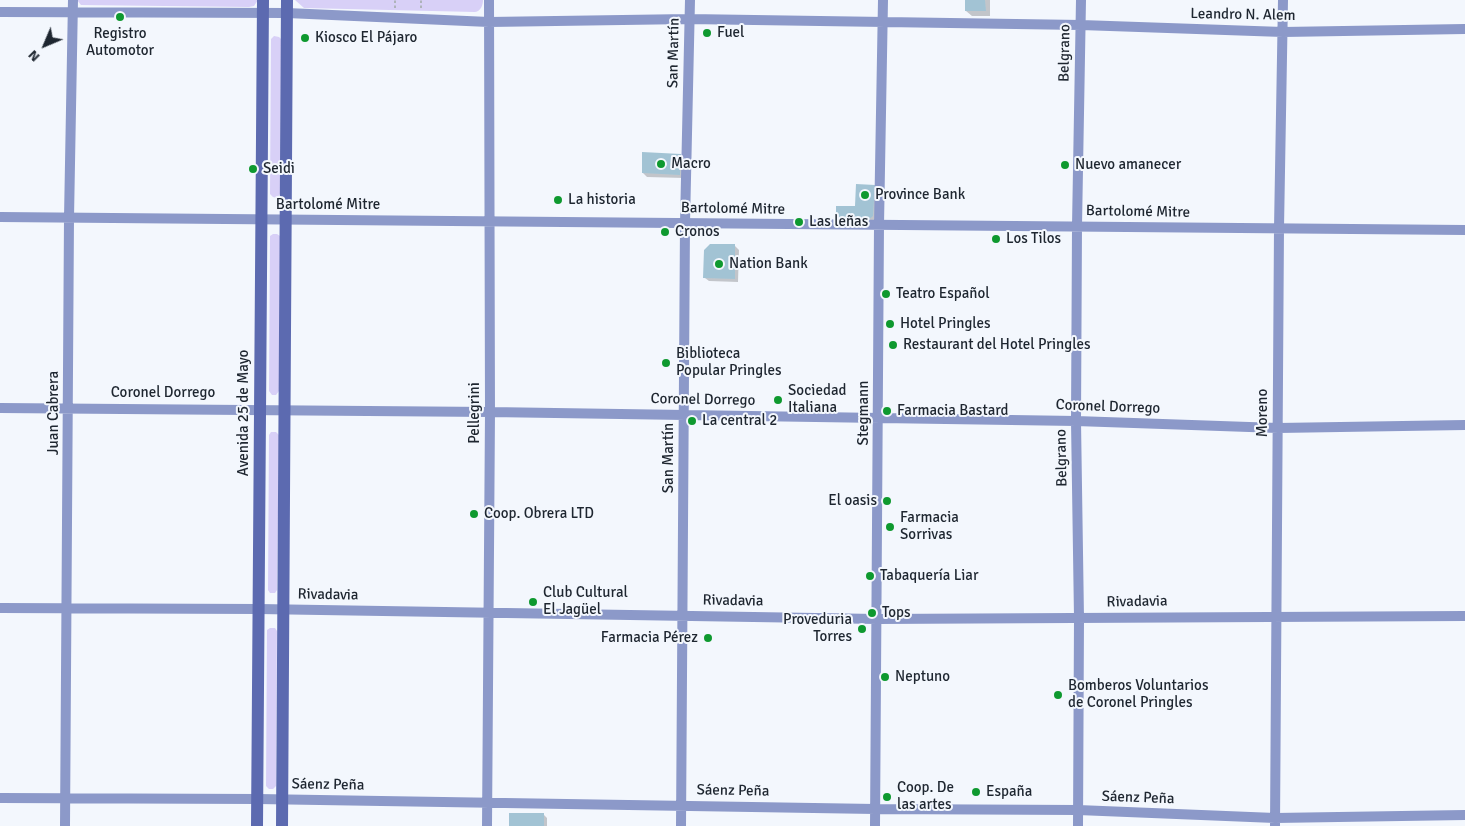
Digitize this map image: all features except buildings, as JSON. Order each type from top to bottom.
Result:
[{"type":"main road","points":[[282,826],[287,0]]},
{"type":"main road","name":"Avenida 25 de Mayo","points":[[257,826],[263,6]]},
{"type":"street","name":"Juan Cabrera","points":[[65,826],[69,218],[73,0]]},
{"type":"street","name":"Pellegrini","points":[[486,826],[491,221],[489,0]]},
{"type":"street","name":"San Martín","points":[[681,826],[685,223],[690,0]]},
{"type":"street","name":"Stegmann","points":[[875,826],[879,225],[884,0]]},
{"type":"street","name":"Belgrano","points":[[1078,826],[1079,618],[1076,421],[1081,0]]},
{"type":"street","name":"Moreno","points":[[1275,822],[1279,228],[1283,0]]},
{"type":"street","name":"Leandro N. Alem","points":[[0,12],[73,12],[263,6],[287,13],[489,22],[689,19],[1081,25],[1283,32],[1465,29]]},
{"type":"street","name":"Bartolomé Mitre","points":[[0,217],[1465,230]]},
{"type":"street","name":"Coronel Dorrego","points":[[0,408],[284,409],[1076,421],[1278,428],[1465,424]]},
{"type":"street","name":"Rivadavia","points":[[0,608],[283,609],[877,619],[1465,616]]},
{"type":"street","name":"Sáenz Peña","points":[[0,798],[258,799],[875,809],[1078,810],[1275,822],[1465,815]]},
{"type":"path","points":[[395,0],[395,10]]},
{"type":"path","points":[[421,0],[421,10]]},
{"type":"shaded area","points":[[77,0],[258,0],[254,6],[249,7],[81,5]]},
{"type":"shaded area","points":[[295,0],[483,0],[483,4],[475,12],[304,8]]},
{"type":"shaded area","points":[[274,36],[281,39],[280,194],[277,198],[270,194],[271,39]]},
{"type":"shaded area","points":[[273,234],[280,236],[279,391],[276,395],[272,395],[269,391],[270,236]]},
{"type":"shaded area","points":[[271,432],[276,432],[279,435],[277,590],[275,593],[270,593],[268,590],[269,435]]},
{"type":"shaded area","points":[[275,628],[277,631],[276,786],[273,789],[269,789],[266,786],[267,630]]},
{"type":"place","name":"Registro Automotor","points":[[120,17]]},
{"type":"place","name":"Fuel","points":[[707,33]]},
{"type":"place","name":"Kiosco El Pájaro","points":[[305,38]]},
{"type":"place","name":"Macro","points":[[661,164]]},
{"type":"place","name":"Nuevo amanecer","points":[[1065,165]]},
{"type":"place","name":"Seidi","points":[[253,169]]},
{"type":"place","name":"Province Bank","points":[[865,195]]},
{"type":"place","name":"La historia","points":[[558,200]]},
{"type":"place","name":"Las leñas","points":[[799,222]]},
{"type":"place","name":"Cronos","points":[[665,232]]},
{"type":"place","name":"Los Tilos","points":[[996,239]]},
{"type":"place","name":"Nation Bank","points":[[719,264]]},
{"type":"place","name":"Teatro Español","points":[[886,294]]},
{"type":"place","name":"Hotel Pringles","points":[[890,324]]},
{"type":"place","name":"Restaurant del Hotel Pringles","points":[[893,345]]},
{"type":"place","name":"Biblioteca Popular Pringles","points":[[666,363]]},
{"type":"place","name":"Sociedad Italiana","points":[[778,400]]},
{"type":"place","name":"Farmacia Bastard","points":[[887,411]]},
{"type":"place","name":"La central 2","points":[[692,421]]},
{"type":"place","name":"El oasis","points":[[887,501]]},
{"type":"place","name":"Coop. Obrera LTD","points":[[474,514]]},
{"type":"place","name":"Farmacia Sorrivas","points":[[890,527]]},
{"type":"place","name":"Tabaquería Liar","points":[[870,576]]},
{"type":"place","name":"Club Cultural El Jagüel","points":[[533,602]]},
{"type":"place","name":"Tops","points":[[872,613]]},
{"type":"place","name":"Proveduria Torres","points":[[862,629]]},
{"type":"place","name":"Farmacia Pérez","points":[[708,638]]},
{"type":"place","name":"Neptuno","points":[[885,677]]},
{"type":"place","name":"Bomberos Voluntarios de Coronel Pringles","points":[[1058,695]]},
{"type":"place","name":"España","points":[[976,792]]},
{"type":"place","name":"Coop. De las artes","points":[[887,797]]}]
